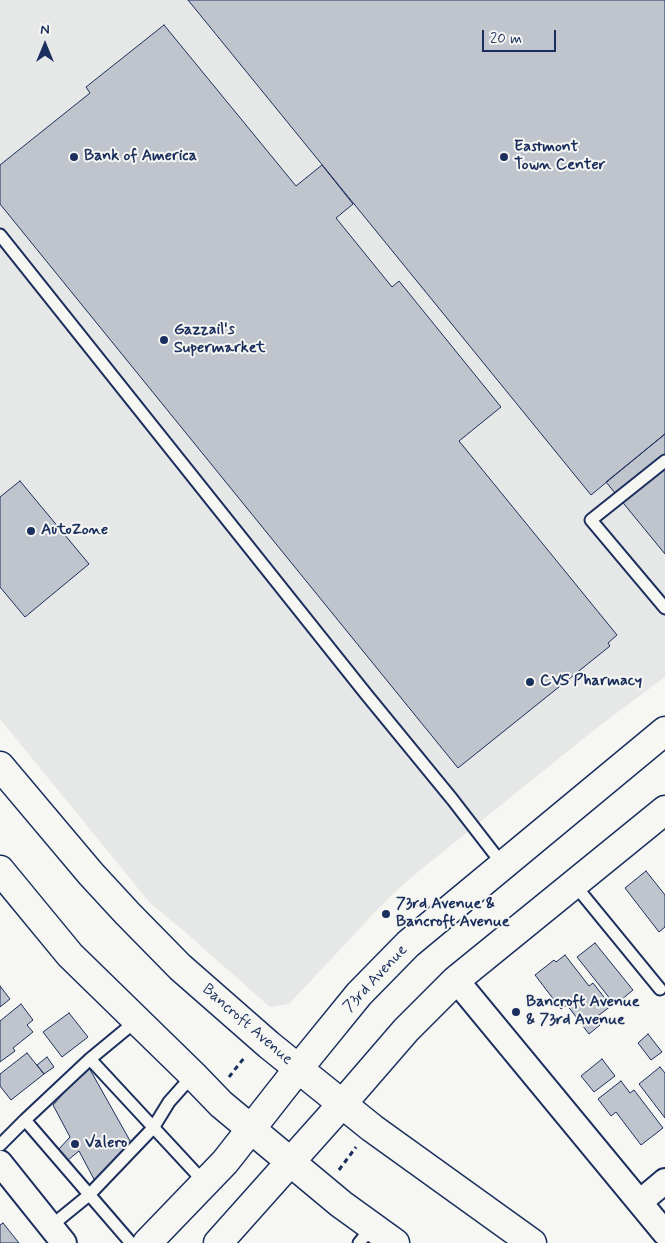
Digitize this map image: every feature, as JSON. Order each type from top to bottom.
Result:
[{"type":"main road","name":"73rd Avenue","points":[[146,1243],[226,1160],[359,994],[408,944],[665,731]]},
{"type":"main road","name":"Bancroft Avenue","points":[[0,766],[91,874],[174,961],[269,1045],[378,1133],[532,1243]]},
{"type":"main road","points":[[218,1243],[406,1030],[456,980],[665,810]]},
{"type":"main road","points":[[0,870],[70,956],[221,1104],[341,1204],[366,1235],[395,1243]]},
{"type":"street","points":[[456,980],[665,1233]]},
{"type":"street","points":[[0,1163],[57,1235]]},
{"type":"street","points":[[640,1202],[665,1181]]},
{"type":"lane","points":[[0,235],[503,865]]},
{"type":"lane","points":[[665,461],[591,520],[665,608]]},
{"type":"lane","points":[[574,884],[660,989]]},
{"type":"lane","points":[[0,1145],[90,1059],[136,1020]]},
{"type":"lane","points":[[90,1059],[205,1183]]},
{"type":"lane","points":[[57,1235],[89,1195],[153,1128],[169,1102],[193,1075]]},
{"type":"lane","points":[[25,1120],[131,1243]]},
{"type":"path","points":[[227,1080],[245,1057]]},
{"type":"path","points":[[336,1174],[358,1145]]},
{"type":"shaded area","name":"Eastmont Town Center","points":[[0,0],[665,0],[665,677],[594,730],[408,880],[377,910],[289,1004],[270,1007],[150,903],[0,719]]},
{"type":"building","points":[[188,0],[665,0],[665,434],[591,495]]},
{"type":"building","points":[[164,25],[296,186],[322,165],[353,204],[336,218],[392,287],[399,281],[501,407],[459,441],[617,635],[608,643],[610,646],[458,768],[0,204],[0,165],[90,93],[86,87]]},
{"type":"building","points":[[665,434],[665,554],[606,482]]},
{"type":"building","name":"AutoZone","points":[[20,481],[89,564],[25,617],[0,587],[0,497]]},
{"type":"building","points":[[646,871],[665,895],[665,927],[659,932],[625,888]]},
{"type":"building","points":[[595,943],[633,990],[615,1005],[577,957]]},
{"type":"building","points":[[565,955],[589,986],[593,983],[611,1006],[595,1018],[600,1025],[589,1034],[567,1005],[561,1009],[535,975],[554,960],[556,962]]},
{"type":"building","points":[[0,986],[10,999],[0,1007]]},
{"type":"building","points":[[21,1004],[33,1020],[27,1025],[33,1032],[13,1048],[15,1051],[0,1062],[0,1021]]},
{"type":"building","points":[[69,1013],[88,1037],[62,1057],[43,1032]]},
{"type":"building","points":[[648,1034],[662,1052],[651,1060],[638,1043]]},
{"type":"building","points":[[27,1053],[44,1074],[11,1100],[0,1086],[0,1074]]},
{"type":"building","points":[[47,1057],[54,1067],[44,1074],[37,1065]]},
{"type":"building","points":[[602,1059],[615,1076],[594,1092],[581,1076]]},
{"type":"building","points":[[88,1066],[133,1146],[96,1183],[79,1151],[68,1160],[58,1150],[70,1137],[53,1105]]},
{"type":"building","points":[[660,1067],[665,1073],[665,1118],[639,1084]]},
{"type":"building","points":[[621,1081],[630,1093],[634,1090],[663,1128],[641,1145],[616,1112],[611,1116],[598,1099]]},
{"type":"building","points":[[3,1223],[19,1243],[0,1243],[0,1225]]},
{"type":"place","name":"Bank of America","points":[[74,157]]},
{"type":"place","name":"Eastmont Town Center","points":[[504,157]]},
{"type":"place","name":"Gazzail's Supermarket","points":[[164,340]]},
{"type":"place","name":"AutoZone","points":[[31,531]]},
{"type":"place","name":"CVS Pharmacy","points":[[530,682]]},
{"type":"place","name":"73rd Avenue & Bancroft Avenue","points":[[386,914]]},
{"type":"place","name":"Bancroft Avenue & 73rd Avenue","points":[[516,1012]]},
{"type":"place","name":"Valero","points":[[75,1144]]}]
